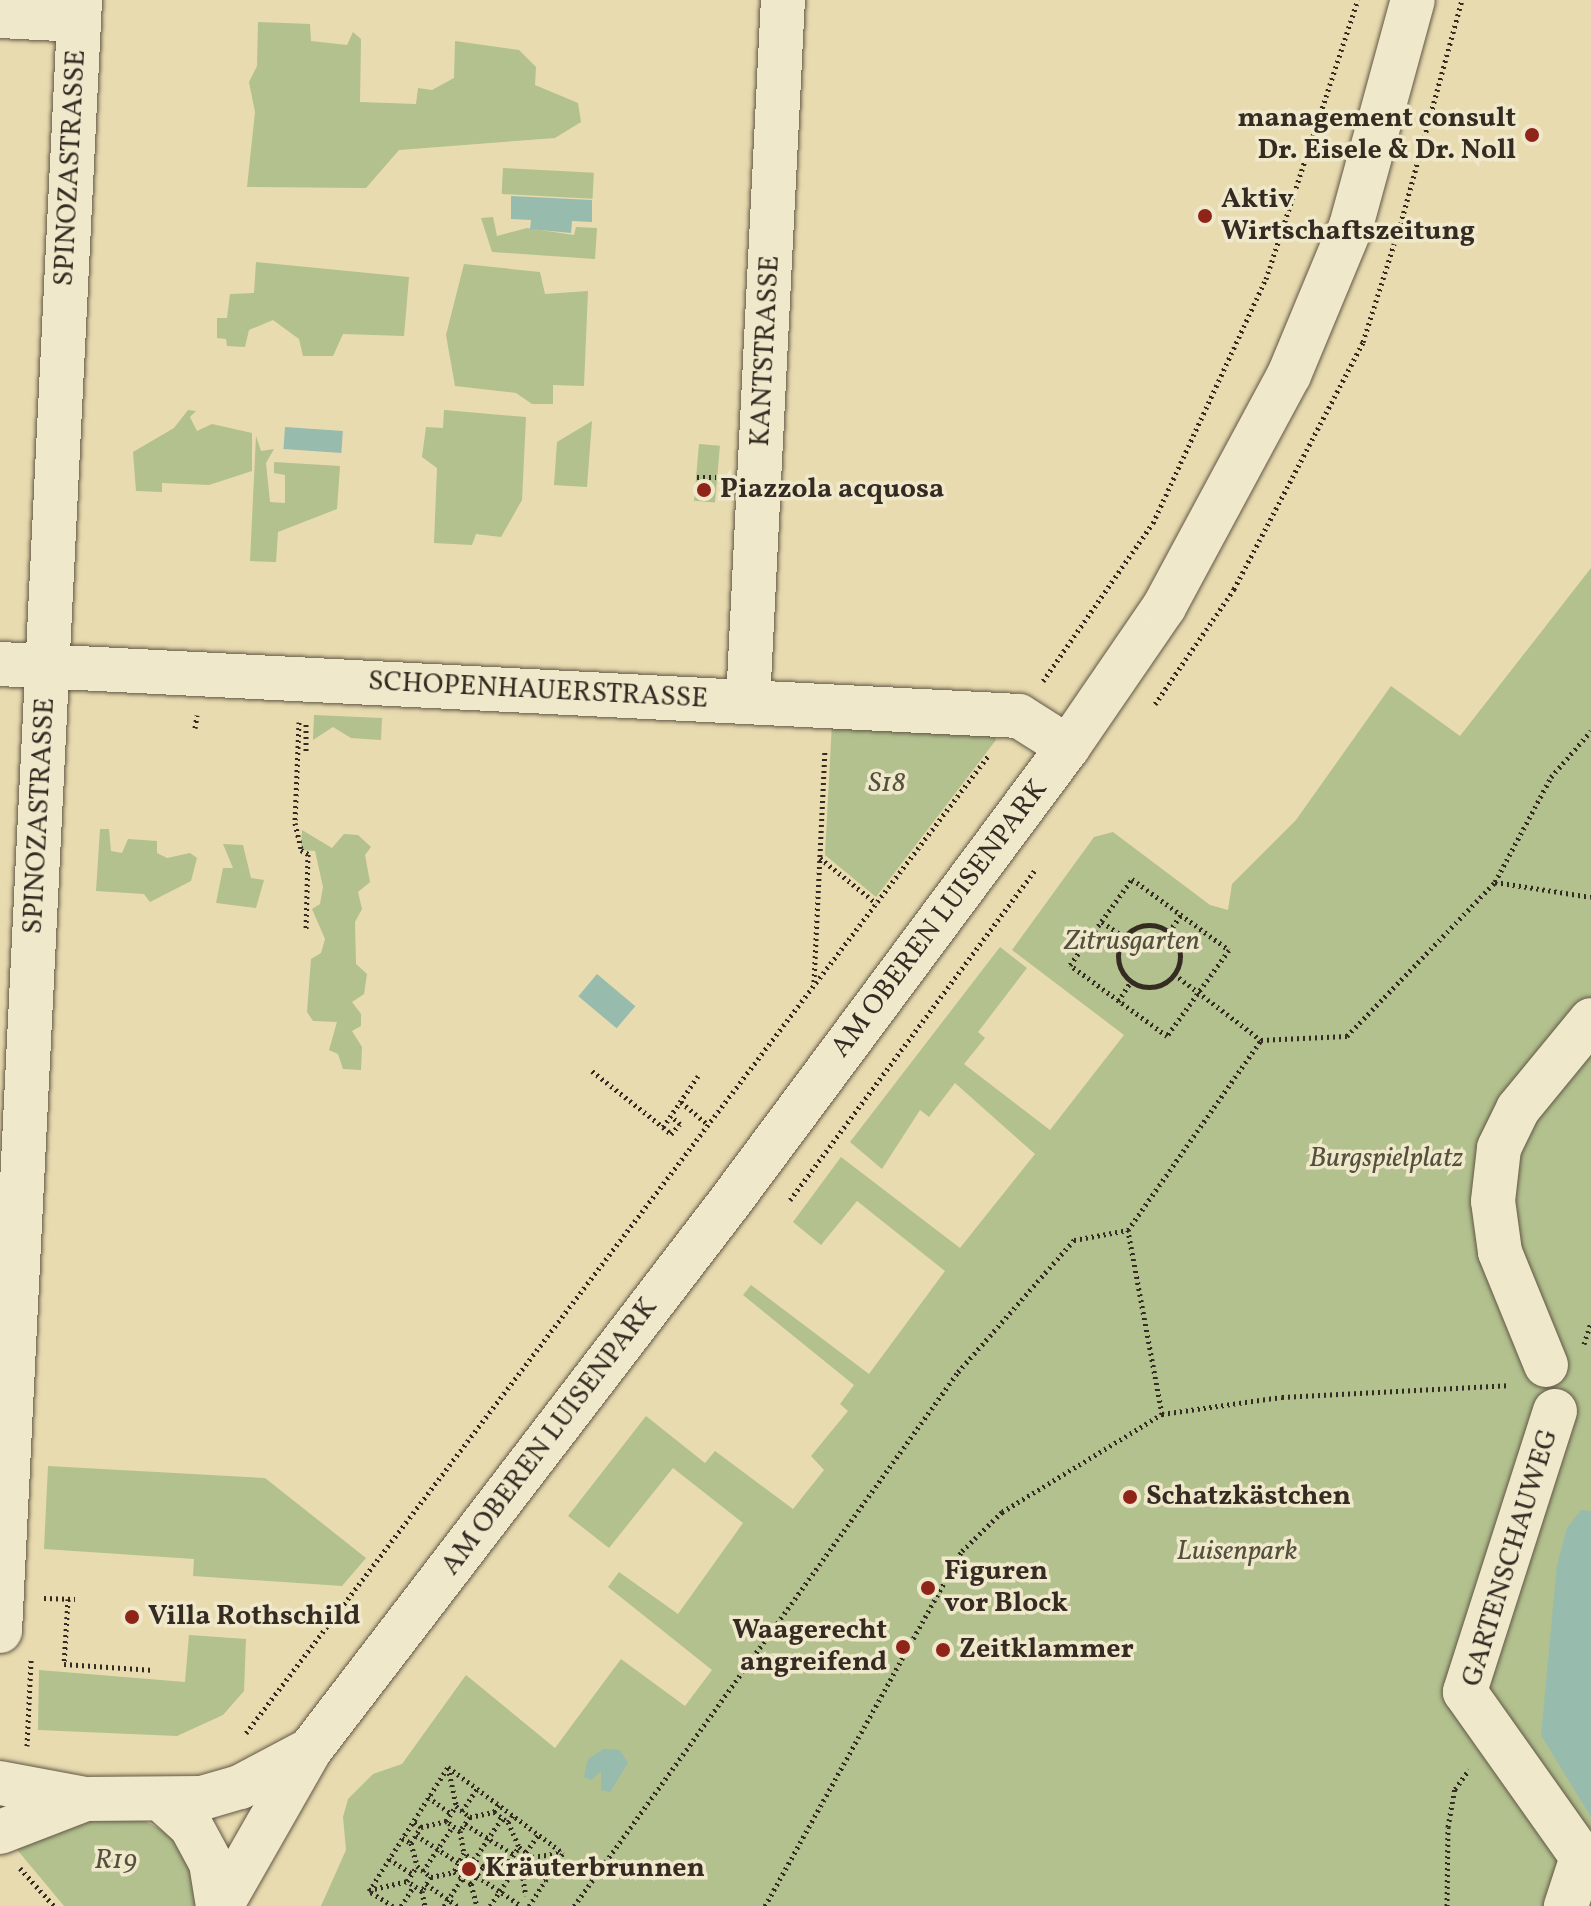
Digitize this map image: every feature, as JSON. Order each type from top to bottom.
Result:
[{"type":"street","name":"KANTSTRASSE","points":[[748,702],[783,0]]},
{"type":"street","name":"AM OBEREN LUISENPARK","points":[[220,1906],[310,1750],[1068,747],[1164,607],[1289,375],[1351,226],[1413,0]]},
{"type":"street","points":[[0,16],[79,10]]},
{"type":"street","name":"SPINOZASTRASSE","points":[[0,1631],[8,1294],[47,666],[79,10]]},
{"type":"street","name":"SCHOPENHAUERSTRASSE","points":[[0,664],[1019,716],[1068,747]]},
{"type":"street","points":[[1543,1386],[1500,1252],[1493,1201],[1499,1148],[1518,1109],[1591,1020]]},
{"type":"street","name":"GARTENSCHAUWEG","points":[[1543,1386],[1465,1692],[1582,1857],[1566,1906]]},
{"type":"street","name":"AM OBEREN LUISENPARK","points":[[0,1783],[85,1799],[162,1800],[228,1792],[310,1750]]},
{"type":"street","name":"AM OBEREN LUISENPARK","points":[[5,1844],[85,1799]]},
{"type":"street","points":[[162,1800],[191,1826],[211,1863],[220,1906]]},
{"type":"path","points":[[240,1739],[1019,716],[1153,523],[1266,279],[1358,0]]},
{"type":"path","points":[[697,477],[718,477]]},
{"type":"path","points":[[814,983],[827,706]]},
{"type":"path","points":[[306,753],[307,725],[299,716],[295,823],[301,850],[308,854],[306,930]]},
{"type":"path","points":[[195,728],[197,719]]},
{"type":"path","points":[[1174,974],[1261,1040],[1347,1036],[1495,882],[1551,777],[1591,731]]},
{"type":"path","points":[[820,857],[876,903]]},
{"type":"path","points":[[1132,879],[1181,915],[1229,950],[1167,1036],[1070,965],[1132,879]]},
{"type":"path","points":[[1495,882],[1591,897]]},
{"type":"path","points":[[1169,932],[1181,915]]},
{"type":"path","points":[[1102,922],[1124,937]]},
{"type":"path","points":[[1150,925],[1169,932],[1180,956],[1174,974],[1150,987],[1131,982],[1119,966],[1124,937],[1150,925]]},
{"type":"path","points":[[1118,1001],[1131,982]]},
{"type":"path","points":[[574,1906],[958,1372],[1074,1240],[1128,1230],[1261,1040]]},
{"type":"path","points":[[592,1071],[671,1134],[680,1124],[671,1116]]},
{"type":"path","points":[[663,1127],[698,1076]]},
{"type":"path","points":[[681,1102],[707,1124]]},
{"type":"path","points":[[1128,1230],[1162,1414]]},
{"type":"path","points":[[765,1906],[962,1551],[1002,1512],[1162,1414],[1282,1397],[1543,1386]]},
{"type":"path","points":[[43,1598],[71,1599],[64,1664],[154,1670]]},
{"type":"path","points":[[1447,1906],[1455,1789],[1494,1737]]},
{"type":"path","points":[[448,1767],[563,1853]]},
{"type":"path","points":[[369,1891],[448,1767]]},
{"type":"path","points":[[448,1767],[456,1806],[470,1817]]},
{"type":"path","points":[[462,1811],[477,1789]]},
{"type":"path","points":[[428,1797],[451,1814]]},
{"type":"path","points":[[460,1831],[470,1817],[494,1812],[499,1805]]},
{"type":"path","points":[[411,1843],[421,1827],[446,1821],[456,1806]]},
{"type":"path","points":[[494,1812],[508,1822],[519,1847],[532,1857]]},
{"type":"path","points":[[508,1822],[513,1815]]},
{"type":"path","points":[[474,1860],[502,1818]]},
{"type":"path","points":[[413,1821],[421,1827]]},
{"type":"path","points":[[425,1906],[422,1891],[431,1877],[454,1872],[464,1853],[460,1831],[446,1821]]},
{"type":"path","points":[[465,1824],[513,1854]]},
{"type":"path","points":[[423,1871],[453,1826]]},
{"type":"path","points":[[526,1852],[539,1834]]},
{"type":"path","points":[[416,1835],[459,1863]]},
{"type":"path","points":[[402,1838],[411,1843],[417,1866],[431,1877]]},
{"type":"path","points":[[5,1844],[54,1906]]},
{"type":"path","points":[[509,1861],[519,1847]]},
{"type":"path","points":[[464,1853],[483,1866],[509,1861],[516,1866],[522,1872],[526,1896],[531,1903],[563,1853]]},
{"type":"path","points":[[522,1872],[532,1857],[563,1853]]},
{"type":"path","points":[[389,1859],[412,1874]]},
{"type":"path","points":[[527,1864],[546,1880]]},
{"type":"path","points":[[369,1891],[407,1881],[417,1866]]},
{"type":"path","points":[[471,1884],[483,1866]]},
{"type":"path","points":[[490,1906],[516,1866]]},
{"type":"path","points":[[454,1872],[471,1884],[477,1906]]},
{"type":"path","points":[[477,1876],[520,1905],[526,1896]]},
{"type":"path","points":[[444,1906],[462,1878]]},
{"type":"path","points":[[407,1881],[422,1891]]},
{"type":"path","points":[[426,1884],[458,1906]]},
{"type":"path","points":[[401,1906],[414,1886]]},
{"type":"path","points":[[369,1891],[393,1906]]},
{"type":"green space","points":[[258,22],[310,24],[311,41],[347,45],[353,32],[361,39],[360,102],[416,104],[418,88],[432,90],[454,78],[455,41],[519,50],[536,67],[535,85],[578,103],[581,122],[555,138],[399,150],[366,188],[247,187],[255,112],[249,82],[257,66]]},
{"type":"green space","points":[[503,168],[594,173],[593,199],[502,194]]},
{"type":"green space","points":[[493,217],[497,236],[527,228],[574,235],[576,227],[597,228],[595,259],[492,252],[481,218]]},
{"type":"green space","points":[[256,262],[409,277],[404,336],[343,334],[333,356],[303,356],[299,339],[273,320],[249,330],[245,347],[227,346],[226,339],[217,338],[217,318],[227,318],[230,294],[254,293]]},
{"type":"green space","points":[[464,264],[540,272],[545,294],[588,291],[584,386],[553,385],[553,404],[532,404],[516,393],[455,386],[446,335]]},
{"type":"green space","points":[[188,410],[196,411],[190,417],[197,431],[212,424],[252,433],[252,471],[209,485],[162,483],[162,492],[136,491],[133,452],[174,428]]},
{"type":"green space","points":[[444,410],[526,417],[522,500],[501,537],[476,534],[472,545],[434,543],[437,468],[422,457],[426,427],[443,428]]},
{"type":"green space","points":[[592,421],[587,487],[554,485],[557,442]]},
{"type":"green space","points":[[256,436],[261,451],[274,449],[266,463],[270,502],[285,503],[285,475],[274,473],[274,462],[340,466],[337,509],[278,532],[276,562],[250,561]]},
{"type":"green space","points":[[699,444],[720,446],[715,503],[694,501]]},
{"type":"green space","name":"Luisenpark","points":[[1591,568],[1591,1906],[321,1906],[346,1850],[343,1817],[348,1799],[373,1774],[402,1764],[466,1675],[555,1748],[621,1659],[685,1706],[712,1670],[608,1587],[619,1572],[678,1614],[743,1523],[673,1468],[609,1548],[568,1516],[646,1416],[705,1463],[715,1451],[793,1509],[824,1470],[811,1456],[848,1411],[840,1404],[854,1385],[743,1295],[751,1285],[869,1374],[945,1271],[857,1201],[821,1245],[793,1222],[841,1157],[960,1248],[1035,1154],[955,1083],[929,1117],[920,1110],[882,1169],[850,1142],[1000,947],[1027,968],[978,1032],[985,1038],[964,1064],[1050,1130],[1124,1035],[1012,950],[1094,837],[1113,832],[1210,905],[1228,910],[1232,884],[1296,820],[1391,686],[1460,736]]},
{"type":"green space","points":[[314,715],[382,718],[381,740],[351,738],[333,727],[313,740]]},
{"type":"green space","name":"S18","points":[[832,723],[991,729],[996,740],[876,897],[825,855]]},
{"type":"green space","points":[[100,829],[109,829],[111,851],[122,853],[128,839],[157,841],[157,853],[167,858],[190,853],[197,858],[191,881],[150,902],[144,894],[96,891]]},
{"type":"green space","points":[[302,830],[332,848],[344,834],[358,835],[371,847],[365,855],[370,882],[358,892],[362,909],[355,922],[356,964],[367,974],[364,994],[352,1002],[361,1014],[361,1026],[352,1031],[362,1047],[361,1070],[343,1069],[338,1054],[329,1050],[337,1022],[313,1021],[307,1012],[311,959],[321,953],[325,939],[312,909],[320,904],[323,887],[315,851],[301,850]]},
{"type":"green space","points":[[223,844],[243,845],[251,878],[264,880],[256,908],[216,903],[223,868],[233,868]]},
{"type":"green space","points":[[48,1466],[265,1478],[366,1558],[342,1586],[193,1576],[194,1559],[44,1549]]},
{"type":"green space","points":[[189,1635],[246,1639],[244,1691],[223,1715],[177,1736],[38,1730],[39,1670],[185,1682]]},
{"type":"green space","name":"R19","points":[[139,1818],[164,1831],[184,1851],[196,1876],[199,1906],[64,1906],[14,1846],[84,1820]]},
{"type":"shaded area","points":[[511,196],[592,200],[592,222],[572,221],[571,233],[530,229],[531,220],[511,219]]},
{"type":"shaded area","points":[[285,427],[343,431],[341,453],[283,449]]},
{"type":"shaded area","points":[[597,974],[635,1006],[617,1028],[578,996]]},
{"type":"shaded area","points":[[1581,1510],[1591,1511],[1591,1817],[1541,1735],[1557,1565],[1567,1528]]},
{"type":"shaded area","points":[[603,1749],[620,1750],[628,1763],[610,1792],[601,1790],[601,1771],[591,1780],[584,1777],[588,1759]]},
{"type":"place","name":"management consult Dr. Eisele & Dr. Noll","points":[[1532,135]]},
{"type":"place","name":"Aktiv Wirtschaftszeitung","points":[[1205,216]]},
{"type":"place","name":"Piazzola acquosa","points":[[704,490]]},
{"type":"place","name":"Schatzkästchen","points":[[1130,1497]]},
{"type":"place","name":"Figuren vor Block","points":[[928,1588]]},
{"type":"place","name":"Villa Rothschild","points":[[132,1617]]},
{"type":"place","name":"Waagerecht angreifend","points":[[903,1647]]},
{"type":"place","name":"Zeitklammer","points":[[943,1650]]},
{"type":"place","name":"Kräuterbrunnen","points":[[469,1869]]},
{"type":"park label","name":"Zitrusgarten","points":[[1132,942]]},
{"type":"park label","name":"Burgspielplatz","points":[[1386,1159]]}]
